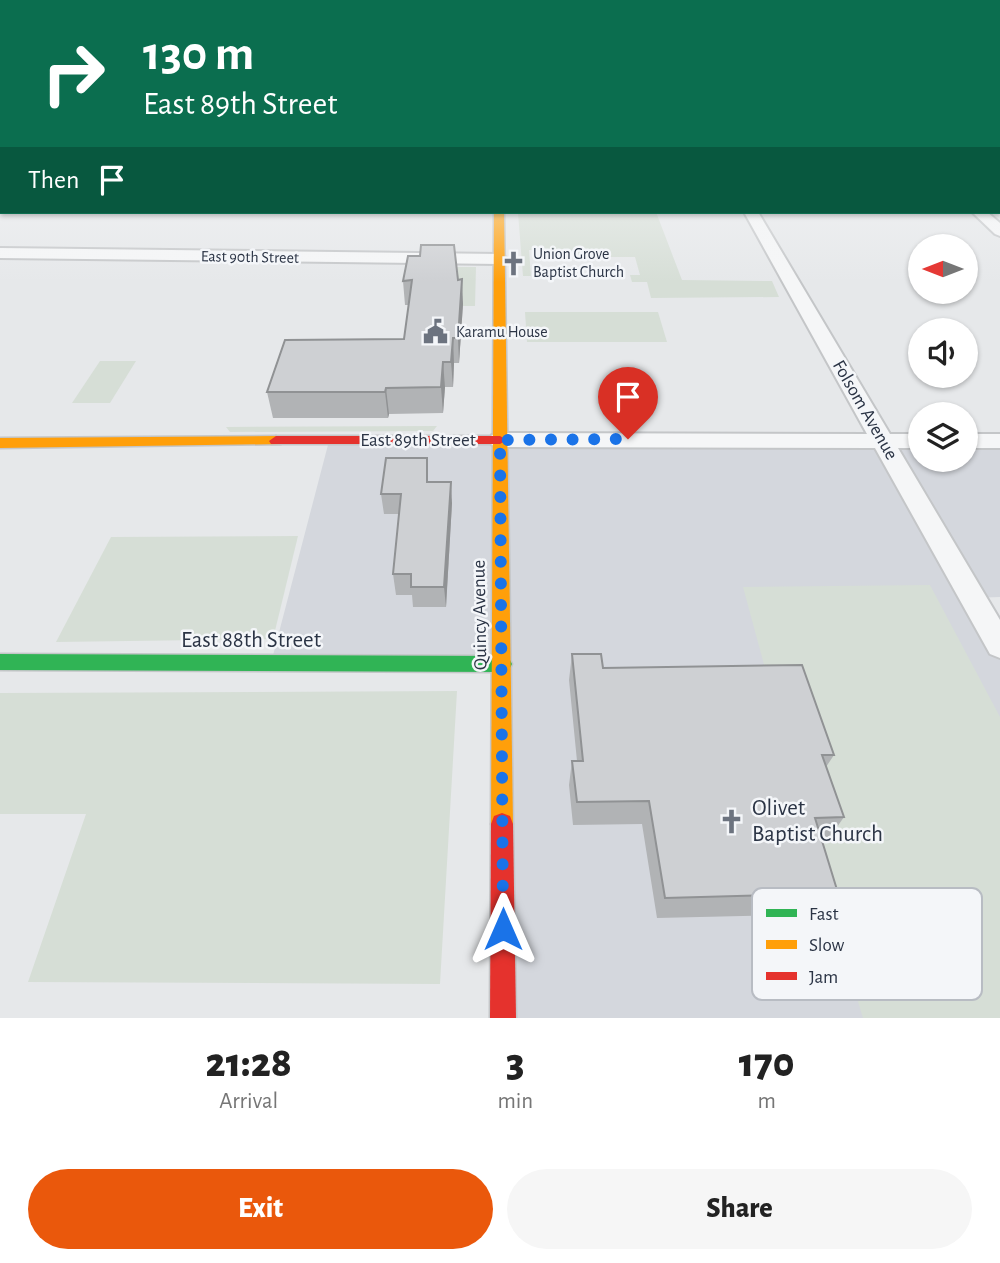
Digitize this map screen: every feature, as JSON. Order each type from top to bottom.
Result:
[{"type":"street","name":"Quincy Avenue","points":[[499,214],[503,1018]]},
{"type":"street","name":"Folsom Avenue","points":[[752,214],[1000,646]]},
{"type":"street","points":[[981,214],[1000,231]]},
{"type":"street","name":"East 90th Street","points":[[0,253],[500,259]]},
{"type":"street","name":"East 89th Street","points":[[0,443],[908,441]]},
{"type":"street","points":[[978,441],[1000,441]]},
{"type":"street","name":"East 88th Street","points":[[0,662],[502,664]]},
{"type":"shaded area","points":[[518,214],[657,214],[682,280],[772,281],[779,297],[651,298],[647,282],[632,282],[630,275],[640,275],[635,257],[549,257],[548,250],[529,250],[531,276],[523,276]]},
{"type":"shaded area","points":[[456,267],[476,267],[475,306],[463,306],[459,279],[455,279]]},
{"type":"shaded area","points":[[525,312],[658,312],[667,342],[527,342]]},
{"type":"shaded area","points":[[100,361],[136,361],[110,403],[72,403]]},
{"type":"shaded area","points":[[437,426],[433,431],[230,432],[226,427]]},
{"type":"shaded area","points":[[329,441],[908,441],[908,472],[978,472],[978,441],[1000,441],[1000,597],[973,598],[1000,646],[1000,1018],[503,1018],[502,664],[271,663]]},
{"type":"shaded area","points":[[298,536],[273,639],[56,642],[111,537]]},
{"type":"shaded area","points":[[930,585],[1000,717],[1000,1018],[863,1018],[858,1000],[982,1000],[982,888],[814,888],[800,841],[769,683],[743,587]]},
{"type":"shaded area","points":[[457,691],[440,984],[28,982],[86,814],[0,814],[0,693]]},
{"type":"building","name":"Karamu House","points":[[421,245],[454,245],[458,280],[462,279],[458,338],[453,338],[451,362],[443,362],[441,387],[386,388],[385,392],[267,392],[285,340],[404,339],[412,280],[403,281],[408,256],[420,256]]},
{"type":"building","points":[[386,458],[427,458],[427,482],[451,482],[444,587],[411,587],[411,574],[393,574],[401,494],[381,494]]},
{"type":"building","name":"Olivet Baptist Church","points":[[572,654],[601,654],[603,668],[802,665],[834,755],[822,755],[844,817],[815,818],[836,888],[752,888],[752,895],[665,898],[649,801],[577,802],[572,761],[583,761]]},
{"type":"traffic: fast","points":[[0,662],[502,664]]},
{"type":"traffic: slow","points":[[499,214],[502,824]]},
{"type":"traffic: slow","points":[[0,443],[276,441]]},
{"type":"traffic: jam","points":[[276,441],[500,440]]},
{"type":"traffic: jam","points":[[502,824],[503,1018]]},
{"type":"place","name":"Union Grove Baptist Church","points":[[513,263]]},
{"type":"place","name":"Karamu House","points":[[436,332]]},
{"type":"place","name":"Olivet Baptist Church","points":[[732,821]]},
{"type":"route","points":[[503,929],[500,440],[628,439]]}]
